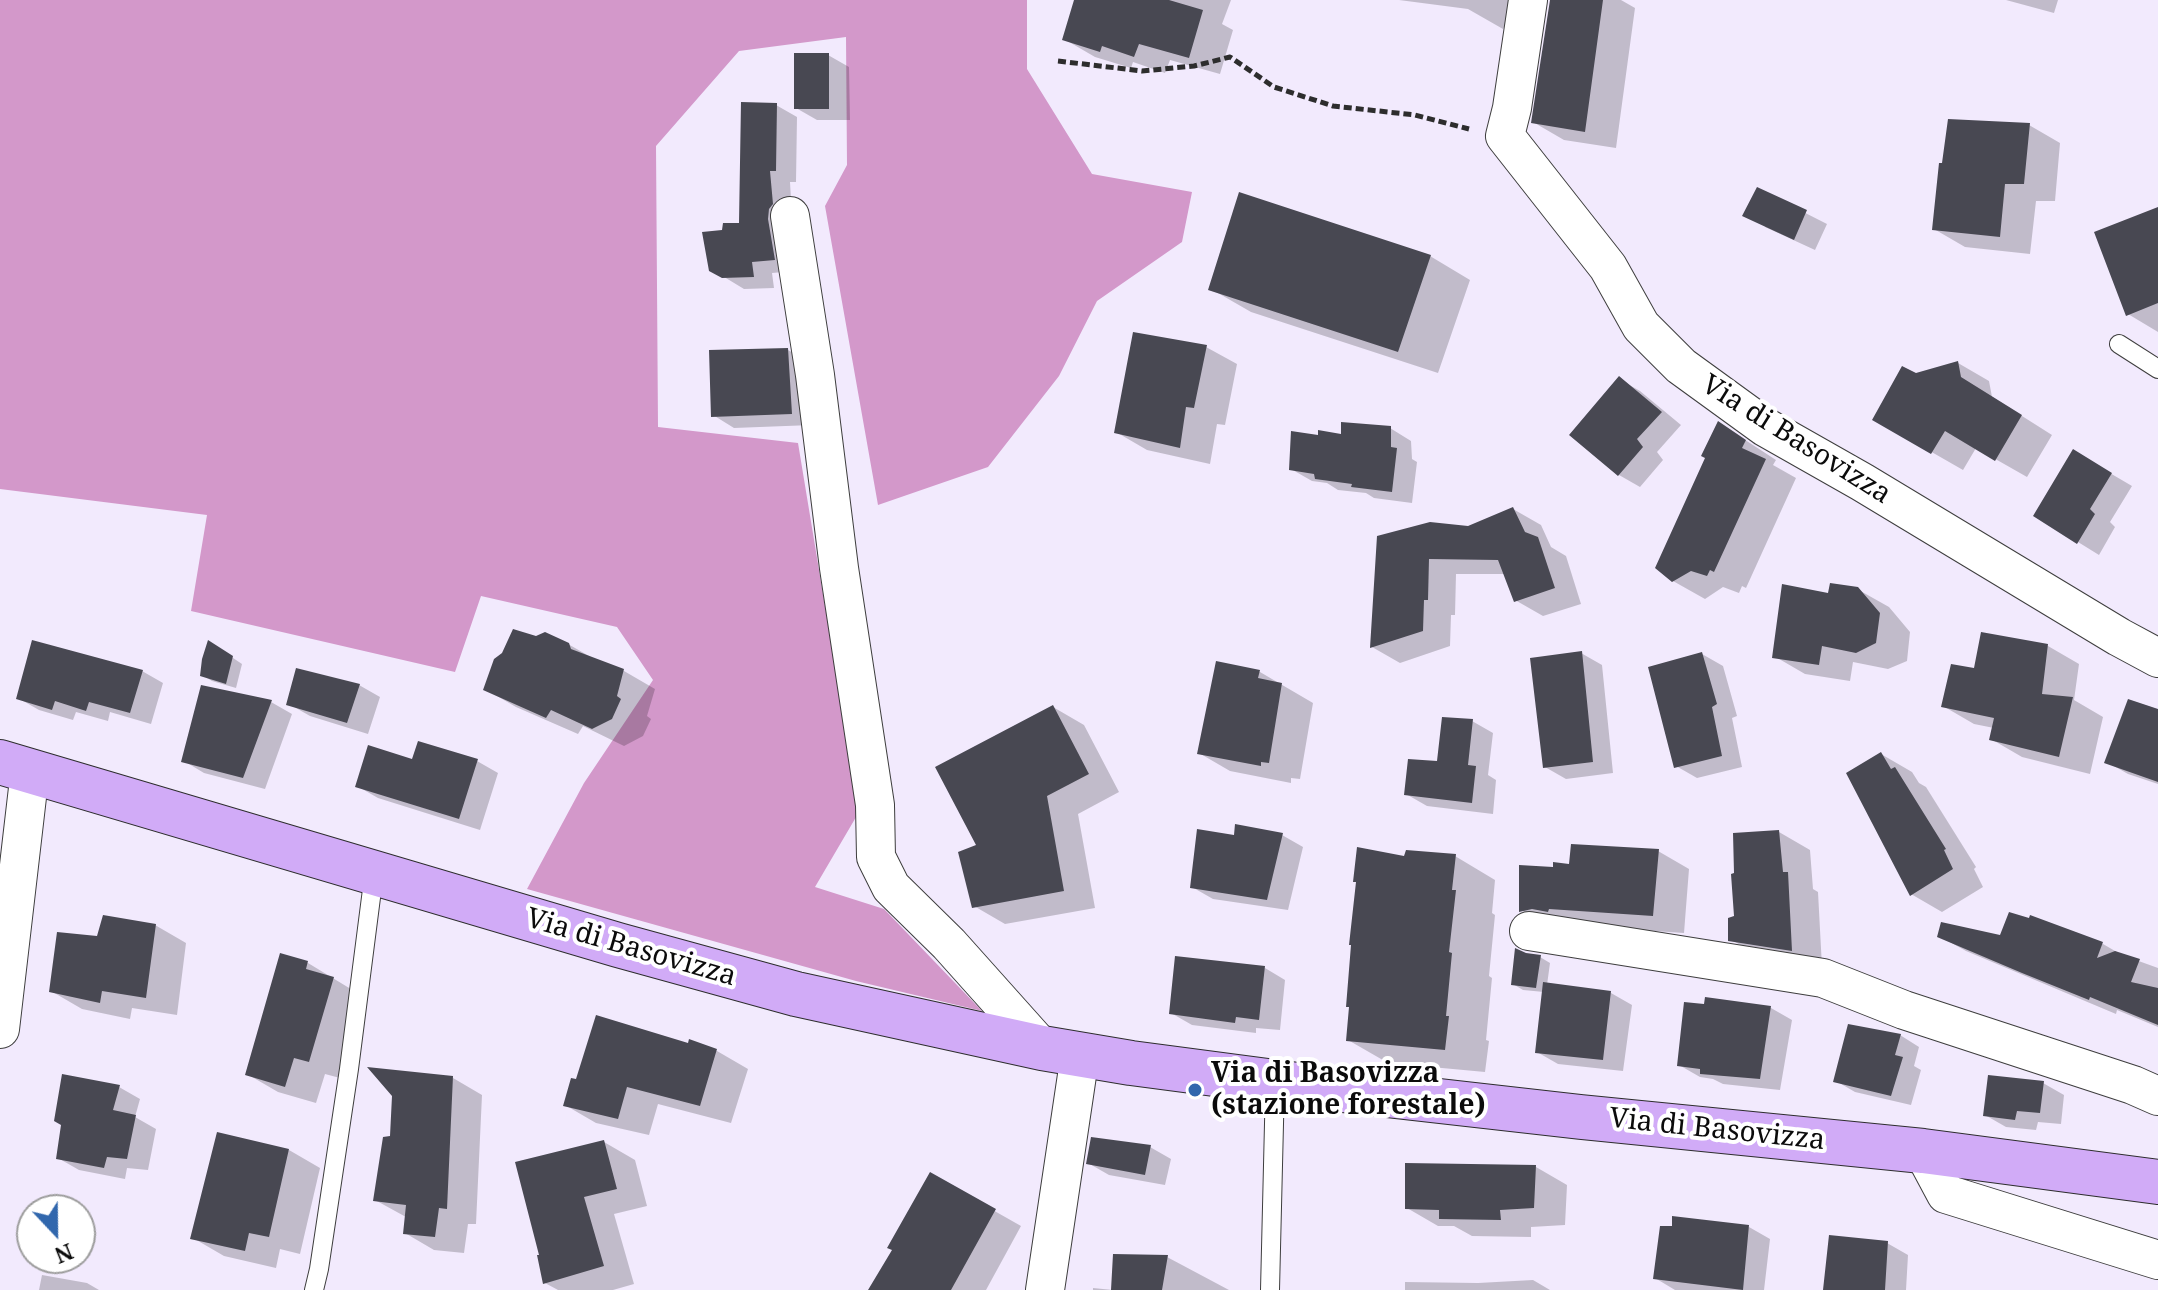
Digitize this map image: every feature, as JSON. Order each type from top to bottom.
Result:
[{"type":"main road","name":"Via di Basovizza","points":[[15,767],[618,945],[796,994],[1061,1051],[1275,1082],[1581,1117],[1923,1151],[2158,1182]]},
{"type":"street","points":[[1505,136],[1528,0]]},
{"type":"street","name":"Via di Basovizza","points":[[1505,136],[1608,267],[1641,326],[1681,366],[1765,427],[2158,658]]},
{"type":"street","points":[[790,216],[875,805],[876,857],[891,887],[1061,1051],[1045,1290]]},
{"type":"street","points":[[0,1029],[15,767]]},
{"type":"street","points":[[1529,931],[1823,978],[1904,1010],[2133,1085],[2158,1096]]},
{"type":"street","points":[[1923,1151],[1946,1194],[2158,1260]]},
{"type":"lane","points":[[2119,344],[2158,369]]},
{"type":"lane","points":[[314,1290],[349,1069],[374,874]]},
{"type":"lane","points":[[1270,1290],[1275,1082]]},
{"type":"path","points":[[1058,61],[1142,71],[1194,66],[1230,57],[1274,87],[1333,106],[1415,115],[1505,136]]},
{"type":"shaded area","points":[[0,0],[1027,0],[1027,69],[1092,174],[1192,192],[1182,242],[1097,301],[1059,376],[988,467],[878,505],[825,206],[847,165],[846,37],[739,51],[656,146],[658,427],[798,443],[859,812],[815,887],[884,909],[982,1011],[856,981],[527,889],[584,783],[653,680],[617,627],[481,596],[455,672],[191,611],[207,515],[0,489]]},
{"type":"building","points":[[1074,0],[1169,0],[1203,10],[1189,58],[1139,44],[1134,57],[1102,46],[1100,52],[1062,40]]},
{"type":"building","points":[[1550,0],[1603,0],[1585,132],[1531,123]]},
{"type":"building","points":[[794,53],[829,53],[829,109],[794,109]]},
{"type":"building","points":[[741,102],[777,103],[776,171],[770,171],[773,204],[768,219],[775,260],[752,262],[754,277],[722,278],[709,271],[702,232],[722,230],[723,223],[739,223]]},
{"type":"building","points":[[1948,119],[2030,123],[2024,184],[2005,184],[2000,237],[1932,230],[1939,163],[1942,163]]},
{"type":"building","points":[[1757,187],[1807,210],[1794,240],[1742,216]]},
{"type":"building","points":[[1239,192],[1431,255],[1398,352],[1208,290]]},
{"type":"building","points":[[2158,207],[2158,303],[2126,316],[2094,232]]},
{"type":"building","points":[[1133,332],[1207,345],[1194,408],[1186,407],[1180,448],[1114,433]]},
{"type":"building","points":[[788,348],[792,414],[711,417],[709,350]]},
{"type":"building","points":[[1958,361],[1961,377],[2022,415],[1995,461],[1945,431],[1931,454],[1872,420],[1902,366],[1916,373]]},
{"type":"building","points":[[1619,376],[1662,412],[1637,439],[1643,447],[1618,476],[1569,435]]},
{"type":"building","points":[[1718,421],[1746,440],[1742,448],[1766,459],[1714,572],[1710,570],[1707,576],[1691,571],[1672,582],[1655,568],[1705,458],[1701,456]]},
{"type":"building","points":[[1341,422],[1391,426],[1391,447],[1397,448],[1392,492],[1351,487],[1352,484],[1315,479],[1314,474],[1289,470],[1291,431],[1318,435],[1318,430],[1341,434]]},
{"type":"building","points":[[2073,449],[2112,473],[2090,509],[2095,514],[2077,544],[2033,516]]},
{"type":"building","points":[[1513,507],[1525,532],[1538,537],[1555,588],[1514,602],[1498,560],[1429,559],[1428,600],[1424,600],[1423,631],[1370,648],[1377,536],[1430,522],[1468,526]]},
{"type":"building","points":[[1830,583],[1858,587],[1880,613],[1876,643],[1856,653],[1822,646],[1819,665],[1772,658],[1782,584],[1828,593]]},
{"type":"building","points":[[513,629],[536,636],[545,632],[569,643],[571,649],[624,669],[617,696],[621,699],[612,719],[592,729],[551,710],[546,718],[483,690],[494,659],[502,653]]},
{"type":"building","points":[[1981,632],[2048,644],[2042,694],[2073,697],[2059,757],[1989,740],[1994,718],[1941,707],[1951,664],[1974,668]]},
{"type":"building","points":[[32,640],[143,670],[130,713],[89,702],[86,711],[55,701],[52,710],[16,699]]},
{"type":"building","points":[[208,640],[233,656],[226,684],[200,676]]},
{"type":"building","points":[[1582,651],[1593,762],[1543,768],[1530,658]]},
{"type":"building","points":[[1702,652],[1717,704],[1712,707],[1722,756],[1674,768],[1648,667]]},
{"type":"building","points":[[1216,661],[1260,670],[1258,678],[1282,683],[1269,763],[1261,762],[1261,766],[1197,754]]},
{"type":"building","points":[[296,668],[360,684],[347,723],[286,705]]},
{"type":"building","points":[[201,685],[272,700],[243,778],[181,762]]},
{"type":"building","points":[[2128,699],[2158,709],[2158,782],[2104,763]]},
{"type":"building","points":[[1053,705],[1089,774],[1047,796],[1064,891],[972,908],[958,852],[976,845],[935,767]]},
{"type":"building","points":[[1442,717],[1473,719],[1468,765],[1476,766],[1472,803],[1404,795],[1408,759],[1437,761]]},
{"type":"building","points":[[418,741],[478,759],[459,819],[355,787],[368,745],[412,759]]},
{"type":"building","points":[[1881,752],[1891,769],[1895,767],[1946,849],[1953,869],[1910,896],[1846,773]]},
{"type":"building","points":[[1235,824],[1283,833],[1267,900],[1190,888],[1197,829],[1234,835]]},
{"type":"building","points":[[1779,830],[1783,872],[1788,872],[1792,951],[1728,941],[1728,918],[1734,916],[1731,874],[1734,873],[1733,833]]},
{"type":"building","points":[[1571,844],[1659,849],[1653,916],[1549,909],[1548,912],[1532,909],[1519,912],[1519,865],[1553,867],[1553,862],[1569,864]]},
{"type":"building","points":[[1357,847],[1404,856],[1406,850],[1456,854],[1445,1050],[1346,1041],[1349,945]]},
{"type":"building","points":[[2009,912],[2029,918],[2030,915],[2103,942],[2097,958],[2115,951],[2140,959],[2131,982],[2158,988],[2158,1025],[1937,937],[1941,922],[2000,935]]},
{"type":"building","points":[[103,915],[156,924],[146,998],[102,991],[100,1003],[49,992],[57,932],[97,936]]},
{"type":"building","points":[[1515,948],[1541,955],[1536,988],[1511,985]]},
{"type":"building","points":[[280,953],[308,961],[306,969],[334,977],[309,1062],[294,1058],[285,1087],[245,1075]]},
{"type":"building","points":[[1175,956],[1265,966],[1259,1020],[1236,1017],[1235,1023],[1169,1014]]},
{"type":"building","points":[[1543,982],[1611,991],[1603,1060],[1535,1053]]},
{"type":"building","points":[[1705,997],[1771,1006],[1760,1079],[1700,1074],[1700,1069],[1677,1066],[1684,1002],[1704,1004]]},
{"type":"building","points":[[596,1015],[717,1049],[700,1106],[627,1087],[618,1119],[563,1106],[571,1078],[576,1079]]},
{"type":"building","points":[[1848,1024],[1901,1034],[1895,1055],[1903,1057],[1891,1096],[1833,1082]]},
{"type":"building","points":[[367,1067],[453,1076],[447,1209],[439,1208],[435,1237],[403,1234],[406,1205],[373,1201],[383,1137],[390,1136],[392,1096]]},
{"type":"building","points":[[62,1074],[120,1085],[113,1110],[136,1115],[127,1159],[107,1157],[104,1168],[56,1159],[61,1125],[54,1121]]},
{"type":"building","points":[[1988,1075],[2044,1081],[2040,1113],[2017,1111],[2015,1120],[1983,1116]]},
{"type":"building","points":[[217,1132],[289,1149],[269,1237],[249,1233],[245,1251],[190,1239]]},
{"type":"building","points":[[1091,1137],[1151,1145],[1145,1175],[1086,1164]]},
{"type":"building","points":[[604,1140],[617,1189],[584,1197],[604,1266],[543,1284],[539,1255],[515,1162]]},
{"type":"building","points":[[1405,1163],[1536,1165],[1534,1208],[1500,1210],[1501,1220],[1439,1219],[1439,1210],[1405,1209]]},
{"type":"building","points":[[930,1172],[996,1209],[951,1290],[868,1290],[892,1250],[887,1248]]},
{"type":"building","points":[[1672,1216],[1749,1225],[1743,1290],[1653,1279],[1660,1226],[1672,1226]]},
{"type":"building","points":[[1829,1235],[1888,1241],[1885,1290],[1823,1290]]},
{"type":"building","points":[[1113,1254],[1168,1255],[1162,1290],[1111,1290]]},
{"type":"place","name":"Via di Basovizza (stazione forestale)","points":[[1195,1090]]}]
